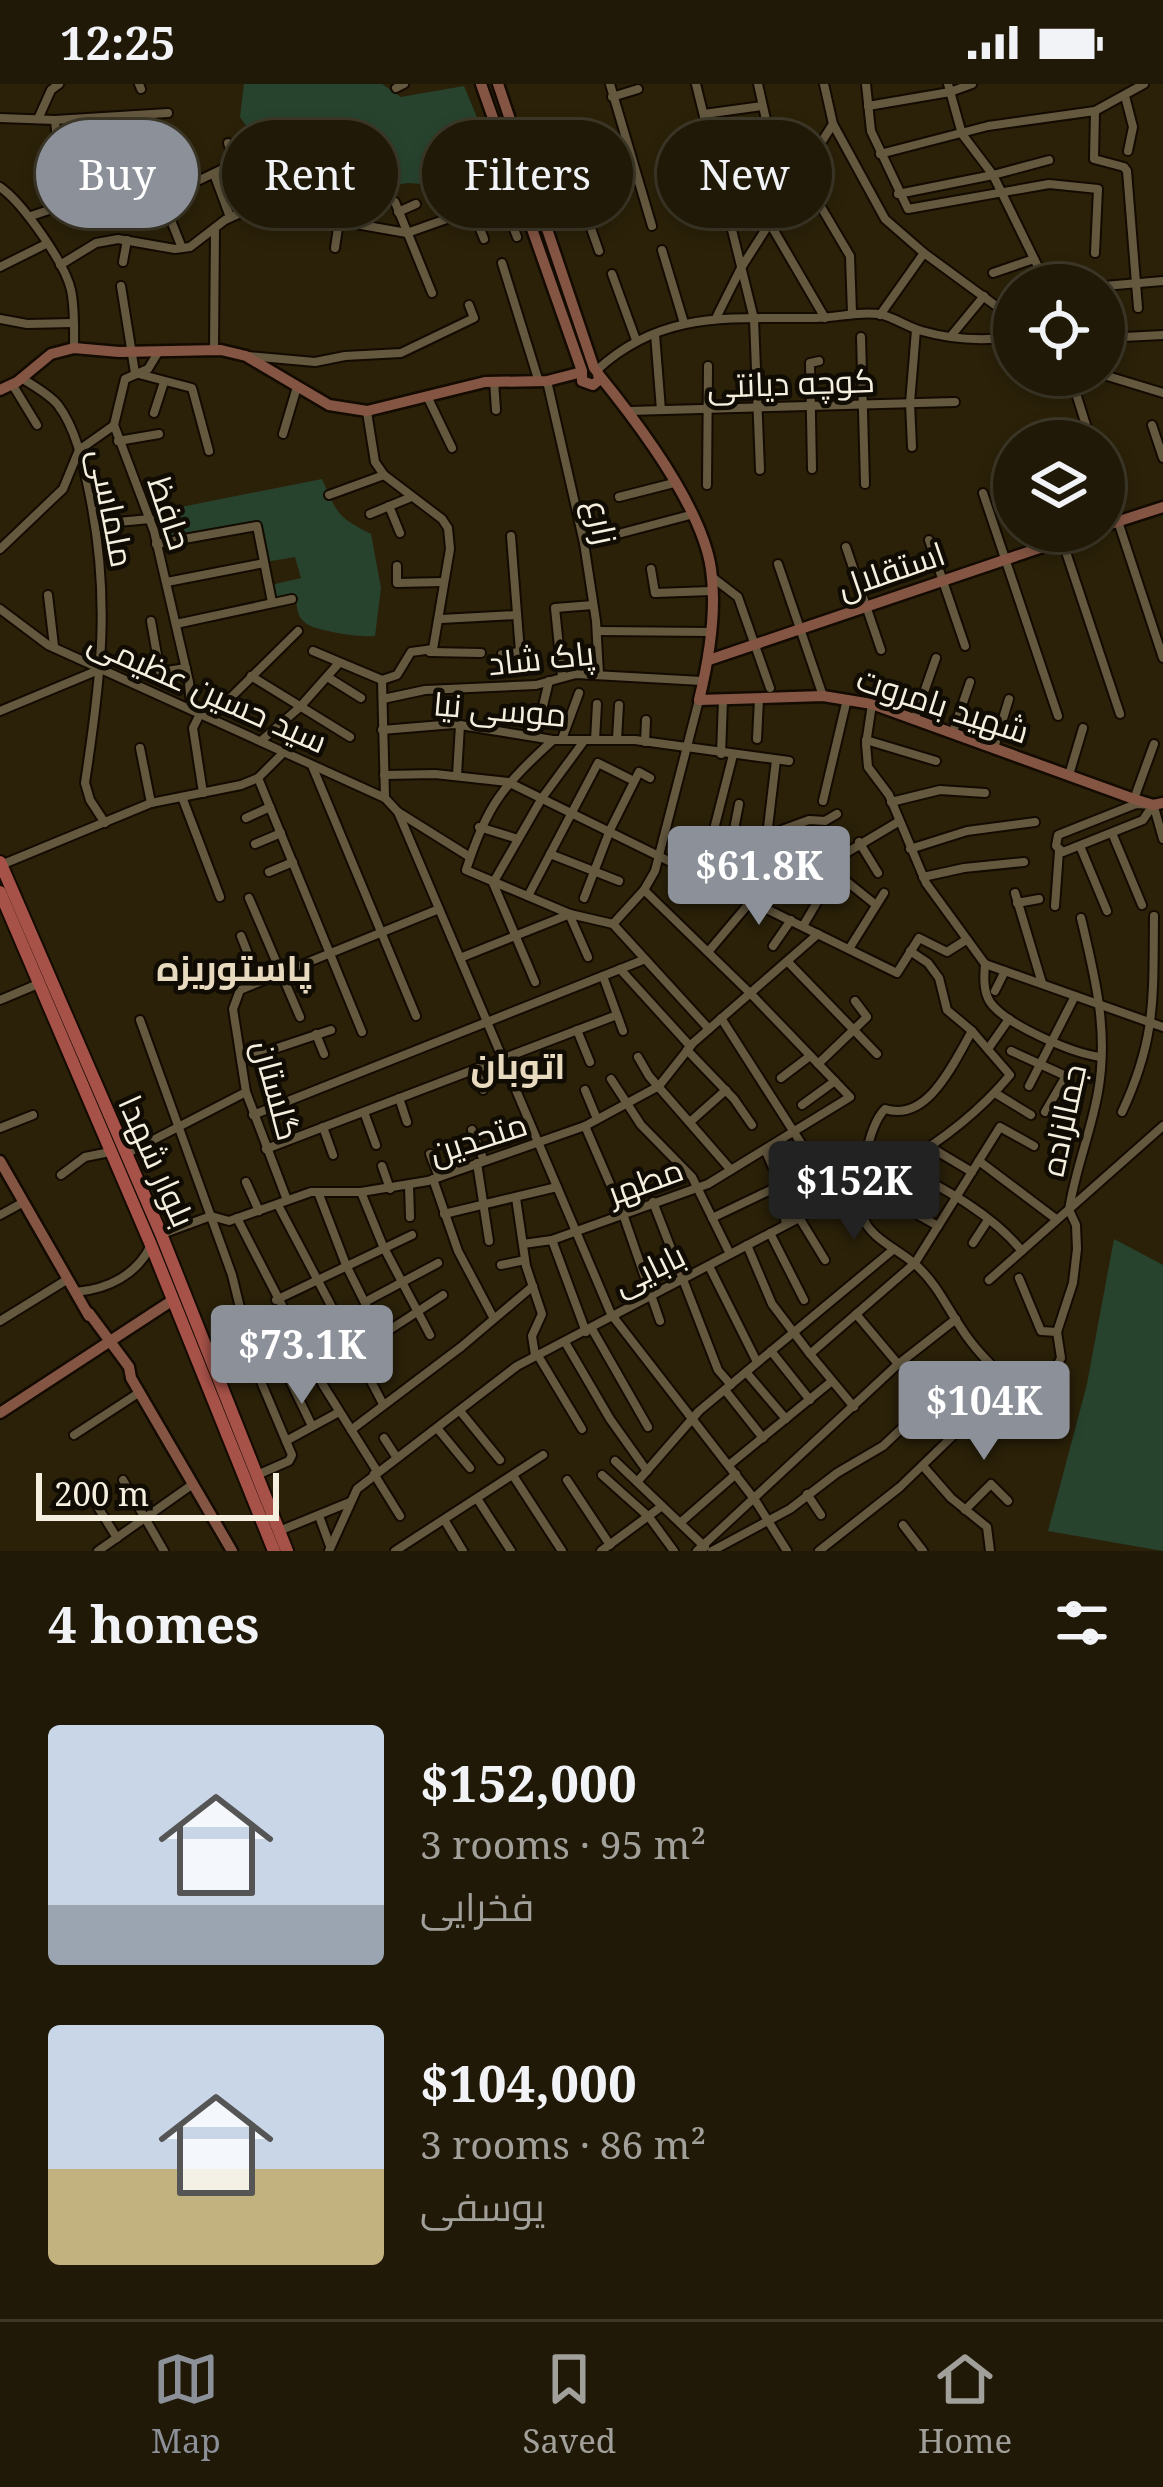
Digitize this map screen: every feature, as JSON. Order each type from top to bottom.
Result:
[{"type":"main road","points":[[481,84],[495,120]]},
{"type":"main road","points":[[502,85],[512,120]]},
{"type":"main road","points":[[534,228],[590,375],[628,411],[674,483],[712,577],[709,660],[700,700]]},
{"type":"main road","points":[[545,228],[590,375]]},
{"type":"main road","points":[[11,384],[51,354],[74,348],[214,349],[246,356],[329,405],[367,412],[494,382],[546,382],[590,375]]},
{"type":"main road","points":[[1125,520],[1163,506]]},
{"type":"main road","name":"استقلال","points":[[709,660],[1024,552]]},
{"type":"main road","name":"شهید بامروت","points":[[700,700],[823,696],[872,704],[1158,804]]},
{"type":"main road","name":"بلوار شهدا","points":[[1,863],[91,1092],[287,1551]]},
{"type":"main road","name":"بلوار شهدا","points":[[0,892],[91,1092]]},
{"type":"main road","points":[[0,1160],[232,1551]]},
{"type":"main road","name":"بلوار شهدا","points":[[156,1240],[173,1300],[274,1551]]},
{"type":"main road","points":[[0,1413],[173,1300]]},
{"type":"street","points":[[38,119],[59,84]]},
{"type":"street","points":[[610,84],[619,120]]},
{"type":"street","points":[[696,84],[754,319],[760,470]]},
{"type":"street","points":[[758,84],[765,120]]},
{"type":"street","points":[[824,84],[831,120]]},
{"type":"street","points":[[866,84],[871,131],[908,209],[1049,184],[1098,189],[1095,253]]},
{"type":"street","points":[[868,106],[972,84]]},
{"type":"street","points":[[880,154],[1095,111],[1144,84]]},
{"type":"street","points":[[949,88],[962,134],[993,175],[1036,264]]},
{"type":"street","points":[[612,97],[638,89]]},
{"type":"street","points":[[1125,95],[1133,128],[1128,151]]},
{"type":"street","points":[[704,114],[762,106]]},
{"type":"street","points":[[1095,111],[1094,159],[1126,169],[1138,308]]},
{"type":"street","points":[[0,118],[55,120],[168,113]]},
{"type":"street","points":[[832,124],[874,204],[895,229],[993,303]]},
{"type":"street","points":[[898,194],[1049,160]]},
{"type":"street","points":[[633,169],[652,226]]},
{"type":"street","points":[[182,248],[162,198],[222,170]]},
{"type":"street","points":[[214,174],[222,196]]},
{"type":"street","points":[[0,187],[31,217],[70,286],[74,348]]},
{"type":"street","points":[[416,205],[397,207],[432,293]]},
{"type":"street","points":[[31,217],[36,215]]},
{"type":"street","points":[[60,265],[96,243],[127,239],[190,247],[222,222]]},
{"type":"street","points":[[832,225],[850,256],[852,313]]},
{"type":"street","points":[[214,349],[215,226]]},
{"type":"street","points":[[334,248],[338,228]]},
{"type":"street","points":[[379,228],[407,233],[422,228]]},
{"type":"street","points":[[482,228],[484,239]]},
{"type":"street","points":[[514,228],[517,237]]},
{"type":"street","points":[[591,228],[599,251]]},
{"type":"street","points":[[717,316],[765,228]]},
{"type":"street","points":[[772,228],[824,318]]},
{"type":"street","points":[[123,262],[127,239]]},
{"type":"street","points":[[0,267],[44,244]]},
{"type":"street","points":[[662,250],[684,323]]},
{"type":"street","points":[[880,314],[924,253]]},
{"type":"street","points":[[1019,264],[1034,259]]},
{"type":"street","name":"زارع","points":[[502,263],[546,382],[584,543],[599,674]]},
{"type":"street","points":[[612,274],[636,340]]},
{"type":"street","points":[[1125,283],[1163,281]]},
{"type":"street","points":[[121,286],[134,373]]},
{"type":"street","points":[[950,337],[984,296]]},
{"type":"street","points":[[246,356],[315,362],[400,353],[474,318],[470,305]]},
{"type":"street","points":[[590,375],[636,340],[717,316],[880,314],[950,337],[993,339]]},
{"type":"street","points":[[0,319],[73,323]]},
{"type":"street","points":[[912,447],[916,329]]},
{"type":"street","points":[[655,333],[661,410]]},
{"type":"street","points":[[1125,337],[1163,335]]},
{"type":"street","points":[[861,337],[865,484]]},
{"type":"street","points":[[0,549],[63,489],[80,450],[114,425],[125,379],[148,369],[159,351]]},
{"type":"street","points":[[812,470],[810,363],[819,361]]},
{"type":"street","points":[[707,485],[708,365]]},
{"type":"street","points":[[134,373],[192,388],[209,452]]},
{"type":"street","points":[[1125,381],[1163,393]]},
{"type":"street","points":[[154,412],[164,382]]},
{"type":"street","points":[[494,382],[496,410]]},
{"type":"street","points":[[11,384],[37,425]]},
{"type":"street","name":"ملماسی","points":[[11,384],[58,404],[80,450],[96,524],[104,604],[102,669],[85,784],[105,823]]},
{"type":"street","points":[[284,434],[297,387]]},
{"type":"street","points":[[427,396],[452,448]]},
{"type":"street","name":"کوچه دیانتی","points":[[628,411],[955,402]]},
{"type":"street","points":[[367,412],[375,462],[383,475],[448,528],[450,549],[440,620],[430,652]]},
{"type":"street","points":[[1152,424],[1163,458]]},
{"type":"street","name":"حافظ","points":[[114,425],[150,519],[201,714],[194,728],[203,793]]},
{"type":"street","points":[[118,441],[159,434]]},
{"type":"street","points":[[329,495],[383,475]]},
{"type":"street","points":[[619,497],[674,483]]},
{"type":"street","points":[[983,493],[1058,716]]},
{"type":"street","points":[[370,514],[410,497]]},
{"type":"street","points":[[389,506],[400,533]]},
{"type":"street","points":[[584,543],[690,515]]},
{"type":"street","points":[[96,524],[150,519]]},
{"type":"street","points":[[156,544],[257,526],[272,602]]},
{"type":"street","points":[[502,654],[520,652],[511,536]]},
{"type":"street","points":[[929,540],[965,646]]},
{"type":"street","points":[[1125,540],[1158,624],[1163,658]]},
{"type":"street","points":[[846,547],[881,650]]},
{"type":"street","points":[[1066,552],[1120,714]]},
{"type":"street","points":[[167,582],[264,562]]},
{"type":"street","points":[[778,564],[823,696]]},
{"type":"street","points":[[397,566],[397,583],[442,582]]},
{"type":"street","points":[[651,569],[655,593],[711,591]]},
{"type":"street","points":[[712,577],[738,597],[770,688]]},
{"type":"street","points":[[48,595],[54,648]]},
{"type":"street","points":[[176,623],[292,599]]},
{"type":"street","points":[[562,676],[555,608],[593,605]]},
{"type":"street","name":"سید حسین عظیمی","points":[[0,609],[20,628],[54,648],[385,798],[398,812]]},
{"type":"street","points":[[440,620],[517,615]]},
{"type":"street","points":[[151,621],[160,672],[186,668]]},
{"type":"street","points":[[201,714],[251,676],[298,631]]},
{"type":"street","points":[[597,631],[710,632]]},
{"type":"street","points":[[313,651],[382,680],[397,675],[411,652],[482,653]]},
{"type":"street","points":[[915,718],[936,658]]},
{"type":"street","points":[[261,741],[339,663]]},
{"type":"street","points":[[0,711],[102,669]]},
{"type":"street","points":[[251,676],[350,737]]},
{"type":"street","name":"پاک شاد","points":[[383,699],[424,690],[505,689],[562,676],[704,681]]},
{"type":"street","points":[[329,678],[361,698]]},
{"type":"street","points":[[382,680],[385,798]]},
{"type":"street","points":[[536,735],[549,681]]},
{"type":"street","points":[[952,732],[970,682]]},
{"type":"street","points":[[579,693],[558,739],[508,782],[479,826],[466,870],[570,914],[613,924],[709,1029]]},
{"type":"street","points":[[757,740],[759,699]]},
{"type":"street","points":[[823,801],[847,699]]},
{"type":"street","points":[[613,924],[644,890],[660,854],[700,700]]},
{"type":"street","points":[[721,754],[722,700]]},
{"type":"street","points":[[994,748],[1010,700]]},
{"type":"street","points":[[493,883],[542,797],[590,740],[597,704]]},
{"type":"street","points":[[872,704],[866,740],[868,767],[891,802],[923,877],[985,964],[990,1001],[1009,1019],[1101,1058]]},
{"type":"street","points":[[617,739],[620,705]]},
{"type":"street","points":[[645,742],[646,720]]},
{"type":"street","points":[[457,775],[460,724]]},
{"type":"street","name":"موسی نیا","points":[[382,730],[460,724],[558,739],[617,739],[789,761]]},
{"type":"street","points":[[1069,775],[1083,728]]},
{"type":"street","points":[[866,740],[936,760]]},
{"type":"street","points":[[1134,799],[1154,744]]},
{"type":"street","points":[[140,748],[151,803]]},
{"type":"street","points":[[1,863],[151,803],[258,778],[284,752]]},
{"type":"street","points":[[711,856],[733,755]]},
{"type":"street","points":[[767,837],[776,760]]},
{"type":"street","points":[[528,896],[598,763],[634,781]]},
{"type":"street","points":[[312,765],[416,1016]]},
{"type":"street","points":[[584,898],[634,781],[639,772],[650,778]]},
{"type":"street","points":[[384,776],[457,775],[508,782],[897,973],[920,938],[947,952],[966,940]]},
{"type":"street","points":[[258,778],[362,1031]]},
{"type":"street","points":[[891,802],[940,790],[985,793]]},
{"type":"street","points":[[182,797],[220,897]]},
{"type":"street","points":[[730,850],[739,804]]},
{"type":"street","points":[[1055,906],[1058,835],[1136,804],[1158,804]]},
{"type":"street","points":[[1059,851],[1143,820],[1158,804]]},
{"type":"street","points":[[1158,804],[1163,839]]},
{"type":"street","points":[[246,818],[270,807]]},
{"type":"street","points":[[398,812],[470,857]]},
{"type":"street","points":[[398,812],[611,1314],[732,1469],[787,1551]]},
{"type":"street","points":[[693,871],[711,856],[838,814]]},
{"type":"street","points":[[803,926],[846,853],[898,822]]},
{"type":"street","points":[[910,849],[967,831],[1035,822]]},
{"type":"street","points":[[479,826],[518,839]]},
{"type":"street","points":[[255,844],[281,833]]},
{"type":"street","points":[[1112,833],[1142,905]]},
{"type":"street","points":[[708,952],[752,900],[793,838]]},
{"type":"street","points":[[859,842],[878,873]]},
{"type":"street","points":[[1080,846],[1107,911]]},
{"type":"street","points":[[550,854],[619,881]]},
{"type":"street","points":[[269,872],[293,862]]},
{"type":"street","points":[[923,877],[1024,862]]},
{"type":"street","points":[[836,873],[876,905]]},
{"type":"street","points":[[796,878],[822,892]]},
{"type":"street","points":[[493,883],[535,982]]},
{"type":"street","points":[[644,890],[835,1081],[802,1106]]},
{"type":"street","points":[[849,949],[884,893]]},
{"type":"street","points":[[249,898],[300,1017]]},
{"type":"street","points":[[1039,899],[1016,898],[1042,984]]},
{"type":"street","points":[[241,936],[260,982],[440,909]]},
{"type":"street","points":[[460,958],[570,914]]},
{"type":"street","points":[[570,914],[588,958]]},
{"type":"street","points":[[1123,1112],[1158,1025],[1154,916]]},
{"type":"street","name":"جمالزاده","points":[[988,1280],[1069,1210],[1098,1094],[1101,1058],[1102,1006],[1081,918]]},
{"type":"street","points":[[772,946],[790,920]]},
{"type":"street","name":"متحدین","points":[[156,1240],[211,1216],[229,1221],[318,1192],[410,1185],[585,1126],[659,1086],[689,1048],[818,934]]},
{"type":"street","points":[[910,951],[939,978],[947,1010],[988,1049],[1009,1019]]},
{"type":"street","points":[[253,1115],[643,960]]},
{"type":"street","points":[[788,962],[877,1054]]},
{"type":"street","points":[[985,964],[1158,1025]]},
{"type":"street","points":[[620,969],[752,1125]]},
{"type":"street","points":[[995,991],[1005,971]]},
{"type":"street","points":[[603,976],[623,1031]]},
{"type":"street","name":"گلستان","points":[[260,982],[240,990],[233,1009],[246,1092],[282,1203],[314,1280],[383,1404]]},
{"type":"street","points":[[0,983],[3,998],[38,984]]},
{"type":"street","points":[[1029,1086],[1076,996]]},
{"type":"street","points":[[782,1078],[814,1060],[867,1017],[855,1001]]},
{"type":"street","points":[[266,1149],[617,1015]]},
{"type":"street","points":[[721,1018],[806,1151]]},
{"type":"street","points":[[140,1020],[232,1275],[254,1365],[292,1455],[289,1461],[257,1475]]},
{"type":"street","points":[[241,1060],[331,1030]]},
{"type":"street","points":[[577,1030],[590,1062]]},
{"type":"street","points":[[972,1031],[922,1105],[908,1113],[886,1109],[875,1120],[866,1142],[862,1216],[915,1263],[997,1371],[1032,1399],[1056,1429]]},
{"type":"street","points":[[316,1034],[324,1054]]},
{"type":"street","name":"بابایی","points":[[350,1502],[376,1473],[536,1355],[930,1147],[1010,1075],[988,1049]]},
{"type":"street","points":[[1011,1051],[1066,1076],[1045,1112]]},
{"type":"street","points":[[638,1057],[731,1170]]},
{"type":"street","points":[[476,1069],[483,1090]]},
{"type":"street","points":[[611,1079],[625,1105],[699,1188],[730,1255]]},
{"type":"street","name":"مطهر","points":[[524,1244],[552,1240],[699,1188],[766,1152],[850,1097],[835,1081]]},
{"type":"street","points":[[585,1090],[597,1119]]},
{"type":"street","points":[[690,1122],[726,1090]]},
{"type":"street","points":[[61,1175],[85,1157],[117,1153],[246,1092]]},
{"type":"street","points":[[995,1093],[1031,1115]]},
{"type":"street","points":[[399,1098],[407,1122]]},
{"type":"street","points":[[364,1112],[376,1145]]},
{"type":"street","points":[[0,1128],[33,1115]]},
{"type":"street","points":[[1032,1399],[1048,1384],[1061,1358],[1057,1332],[1073,1283],[1077,1249],[1076,1225],[1069,1210],[1161,1125]]},
{"type":"street","points":[[585,1126],[659,1321]]},
{"type":"street","points":[[810,1354],[915,1263],[1000,1126],[1034,1146]]},
{"type":"street","points":[[322,1127],[333,1155]]},
{"type":"street","points":[[472,1130],[489,1241]]},
{"type":"street","points":[[930,1147],[972,1172]]},
{"type":"street","points":[[766,1152],[786,1224]]},
{"type":"street","points":[[430,1154],[458,1251],[493,1317]]},
{"type":"street","points":[[979,1161],[1056,1219]]},
{"type":"street","points":[[900,1165],[957,1196],[1022,1251]]},
{"type":"street","points":[[382,1166],[390,1189]]},
{"type":"street","points":[[712,1218],[802,1180],[864,1185],[938,1226]]},
{"type":"street","points":[[246,1182],[259,1211]]},
{"type":"street","points":[[410,1185],[410,1217]]},
{"type":"street","points":[[444,1214],[557,1187]]},
{"type":"street","points":[[318,1192],[346,1265],[373,1317]]},
{"type":"street","points":[[361,1192],[383,1246],[430,1335]]},
{"type":"street","points":[[516,1198],[525,1260],[542,1314],[532,1336],[536,1355],[582,1430]]},
{"type":"street","points":[[653,1202],[718,1370],[763,1438]]},
{"type":"street","points":[[0,1215],[22,1203]]},
{"type":"street","points":[[236,1218],[277,1300],[400,1516]]},
{"type":"street","points":[[800,1219],[825,1260]]},
{"type":"street","points":[[973,1243],[988,1220]]},
{"type":"street","points":[[770,1233],[804,1300]]},
{"type":"street","points":[[277,1300],[412,1235]]},
{"type":"street","points":[[76,1292],[97,1290],[121,1279],[146,1257],[156,1240]]},
{"type":"street","points":[[552,1240],[589,1330],[648,1427]]},
{"type":"street","points":[[747,1246],[772,1304],[793,1336],[854,1407]]},
{"type":"street","points":[[637,1482],[691,1421],[894,1249]]},
{"type":"street","points":[[501,1265],[525,1260]]},
{"type":"street","points":[[365,1302],[437,1263]]},
{"type":"street","points":[[709,1266],[757,1362]]},
{"type":"street","points":[[1018,1278],[1041,1331],[1057,1332]]},
{"type":"street","points":[[0,1321],[68,1279]]},
{"type":"street","points":[[351,1430],[532,1286]]},
{"type":"street","points":[[354,1353],[443,1295]]},
{"type":"street","points":[[856,1314],[898,1364]]},
{"type":"street","points":[[706,1550],[898,1364],[956,1319]]},
{"type":"street","points":[[565,1342],[647,1471]]},
{"type":"street","points":[[771,1351],[810,1400]]},
{"type":"street","points":[[281,1362],[313,1426]]},
{"type":"street","points":[[746,1372],[787,1418]]},
{"type":"street","points":[[680,1522],[763,1438],[832,1381]]},
{"type":"street","points":[[74,1435],[140,1392]]},
{"type":"street","points":[[706,1550],[768,1520],[884,1446],[934,1398],[962,1427],[923,1466],[819,1551]]},
{"type":"street","points":[[460,1411],[500,1460]]},
{"type":"street","points":[[286,1441],[339,1412]]},
{"type":"street","points":[[437,1428],[470,1468]]},
{"type":"street","points":[[384,1438],[397,1458]]},
{"type":"street","points":[[395,1551],[543,1455]]},
{"type":"street","points":[[615,1461],[706,1550]]},
{"type":"street","points":[[923,1466],[987,1527],[990,1551]]},
{"type":"street","points":[[602,1474],[649,1517],[674,1551]]},
{"type":"street","points":[[514,1477],[562,1551]]},
{"type":"street","points":[[123,1480],[164,1551]]},
{"type":"street","points":[[566,1480],[606,1548],[662,1506]]},
{"type":"street","points":[[98,1551],[194,1484]]},
{"type":"street","points":[[965,1510],[991,1484],[1008,1501]]},
{"type":"street","points":[[88,1491],[117,1538]]},
{"type":"street","points":[[807,1495],[821,1515]]},
{"type":"street","points":[[478,1500],[511,1551]]},
{"type":"street","points":[[279,1531],[350,1502]]},
{"type":"street","points":[[330,1549],[350,1502]]},
{"type":"street","points":[[319,1516],[330,1549]]},
{"type":"street","points":[[445,1521],[463,1551]]},
{"type":"street","points":[[903,1525],[923,1551]]},
{"type":"green space","points":[[244,84],[382,84],[401,97],[464,86],[478,120],[422,120],[422,184],[398,185],[398,120],[240,117]]},
{"type":"green space","points":[[322,479],[339,512],[371,534],[381,588],[375,636],[312,627],[299,616],[296,598],[275,597],[271,585],[301,578],[295,557],[265,562],[258,523],[162,539],[156,512]]},
{"type":"green space","points":[[1114,1239],[1163,1265],[1163,1551],[1048,1531],[1087,1384]]},
{"type":"district","name":"پاستوریزه","points":[[234,968]]},
{"type":"district","name":"اتوبان","points":[[518,1066]]}]
